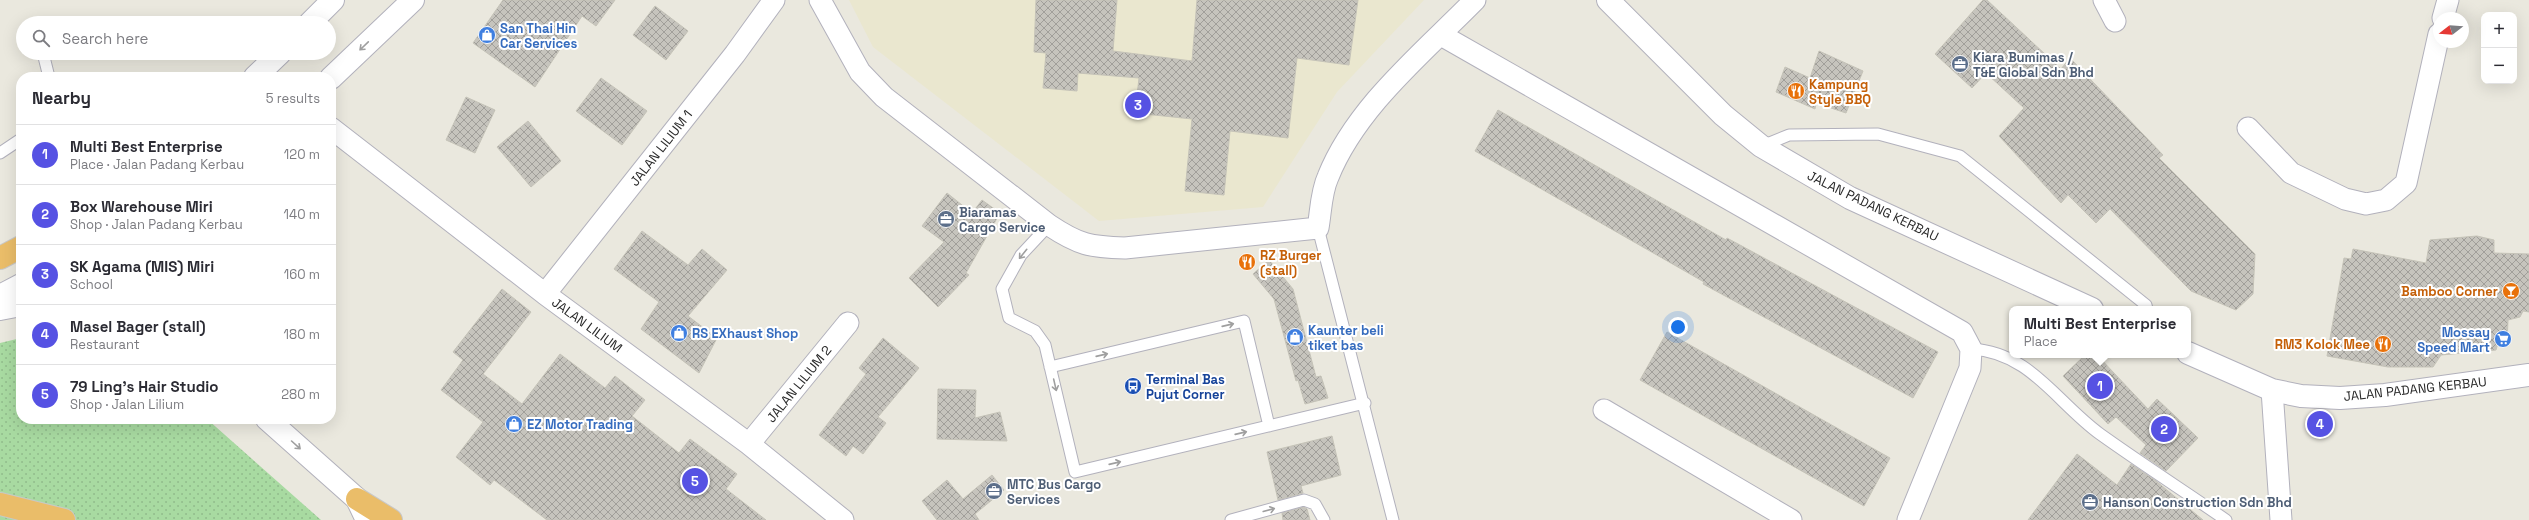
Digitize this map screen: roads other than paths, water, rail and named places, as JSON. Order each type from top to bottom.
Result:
[{"type":"highway","points":[[0,258],[16,250]]},
{"type":"highway","points":[[357,499],[391,520]]},
{"type":"highway","points":[[0,504],[64,520]]},
{"type":"street","points":[[317,16],[333,0]]},
{"type":"street","points":[[387,23],[401,0]]},
{"type":"street","points":[[336,73],[387,23],[413,0]]},
{"type":"street","name":"JALAN LILIUM 1","points":[[545,294],[735,54],[774,0]]},
{"type":"street","points":[[820,0],[860,72],[884,97],[1049,225],[1073,241],[1100,247],[1125,248],[1318,228],[1327,178],[1342,146],[1364,113],[1475,0]]},
{"type":"street","name":"JALAN PADANG KERBAU","points":[[1608,0],[1723,115],[1761,146],[1850,198],[2085,306]]},
{"type":"street","points":[[2104,0],[2115,21]]},
{"type":"street","points":[[2445,12],[2448,0]]},
{"type":"street","points":[[1441,35],[1962,332],[1971,349],[1970,368],[1908,520]]},
{"type":"street","points":[[2248,128],[2291,173],[2345,199],[2366,204],[2386,200],[2406,183],[2436,48]]},
{"type":"street","points":[[260,72],[273,60]]},
{"type":"street","name":"JALAN LILIUM","points":[[336,132],[545,294],[749,444],[843,520]]},
{"type":"street","points":[[0,296],[16,288]]},
{"type":"street","points":[[0,309],[16,306]]},
{"type":"street","name":"JALAN LILIUM 2","points":[[749,444],[848,323]]},
{"type":"street","name":"JALAN PADANG KERBAU","points":[[2191,354],[2272,390],[2301,396],[2348,397],[2385,395],[2529,375]]},
{"type":"street","points":[[2272,390],[2281,520]]},
{"type":"street","points":[[1604,410],[1791,520]]},
{"type":"street","points":[[273,424],[357,499],[367,520]]},
{"type":"lane","points":[[45,60],[48,72]]},
{"type":"lane","points":[[1761,146],[1789,135],[1878,134],[1960,156],[2146,306]]},
{"type":"lane","points":[[0,153],[16,142]]},
{"type":"lane","points":[[1049,225],[1021,255],[1002,289],[1009,318],[1035,332],[1045,344],[1075,472],[1364,403]]},
{"type":"lane","points":[[1318,228],[1393,520]]},
{"type":"lane","points":[[1050,367],[1244,321],[1269,426]]},
{"type":"lane","points":[[1971,349],[1990,350],[2009,357]]},
{"type":"lane","points":[[2010,358],[2027,368],[2099,433],[2226,520]]},
{"type":"lane","points":[[1231,520],[1304,500],[1315,504],[1324,520]]},
{"type":"place","name":"San Thai Hin Car Services","points":[[487,35]]},
{"type":"place","name":"Kiara Bumimas / T&E Global Sdn Bhd","points":[[1960,64]]},
{"type":"place","name":"Kampung Style BBQ","points":[[1796,91]]},
{"type":"place","name":"SK Agama (MIS) Miri","points":[[1138,105]]},
{"type":"place","name":"Biaramas Cargo Service","points":[[946,219]]},
{"type":"place","name":"RZ Burger (stall)","points":[[1247,262]]},
{"type":"place","name":"Bamboo Corner","points":[[2511,291]]},
{"type":"place","name":"RS EXhaust Shop","points":[[679,333]]},
{"type":"place","name":"Kaunter beli tiket bas","points":[[1295,337]]},
{"type":"place","name":"Mossay Speed Mart","points":[[2503,339]]},
{"type":"place","name":"RM3 Kolok Mee","points":[[2383,344]]},
{"type":"place","name":"Terminal Bas Pujut Corner","points":[[1133,386]]},
{"type":"place","name":"Multi Best Enterprise","points":[[2100,386]]},
{"type":"place","name":"EZ Motor Trading","points":[[514,424]]},
{"type":"place","name":"Masel Bager (stall)","points":[[2320,424]]},
{"type":"place","name":"Box Warehouse Miri","points":[[2164,429]]},
{"type":"place","name":"79 Ling’s Hair Studio","points":[[695,481]]},
{"type":"place","name":"MTC Bus Cargo Services","points":[[994,491]]},
{"type":"place","name":"Hanson Construction Sdn Bhd","points":[[2090,502]]}]
